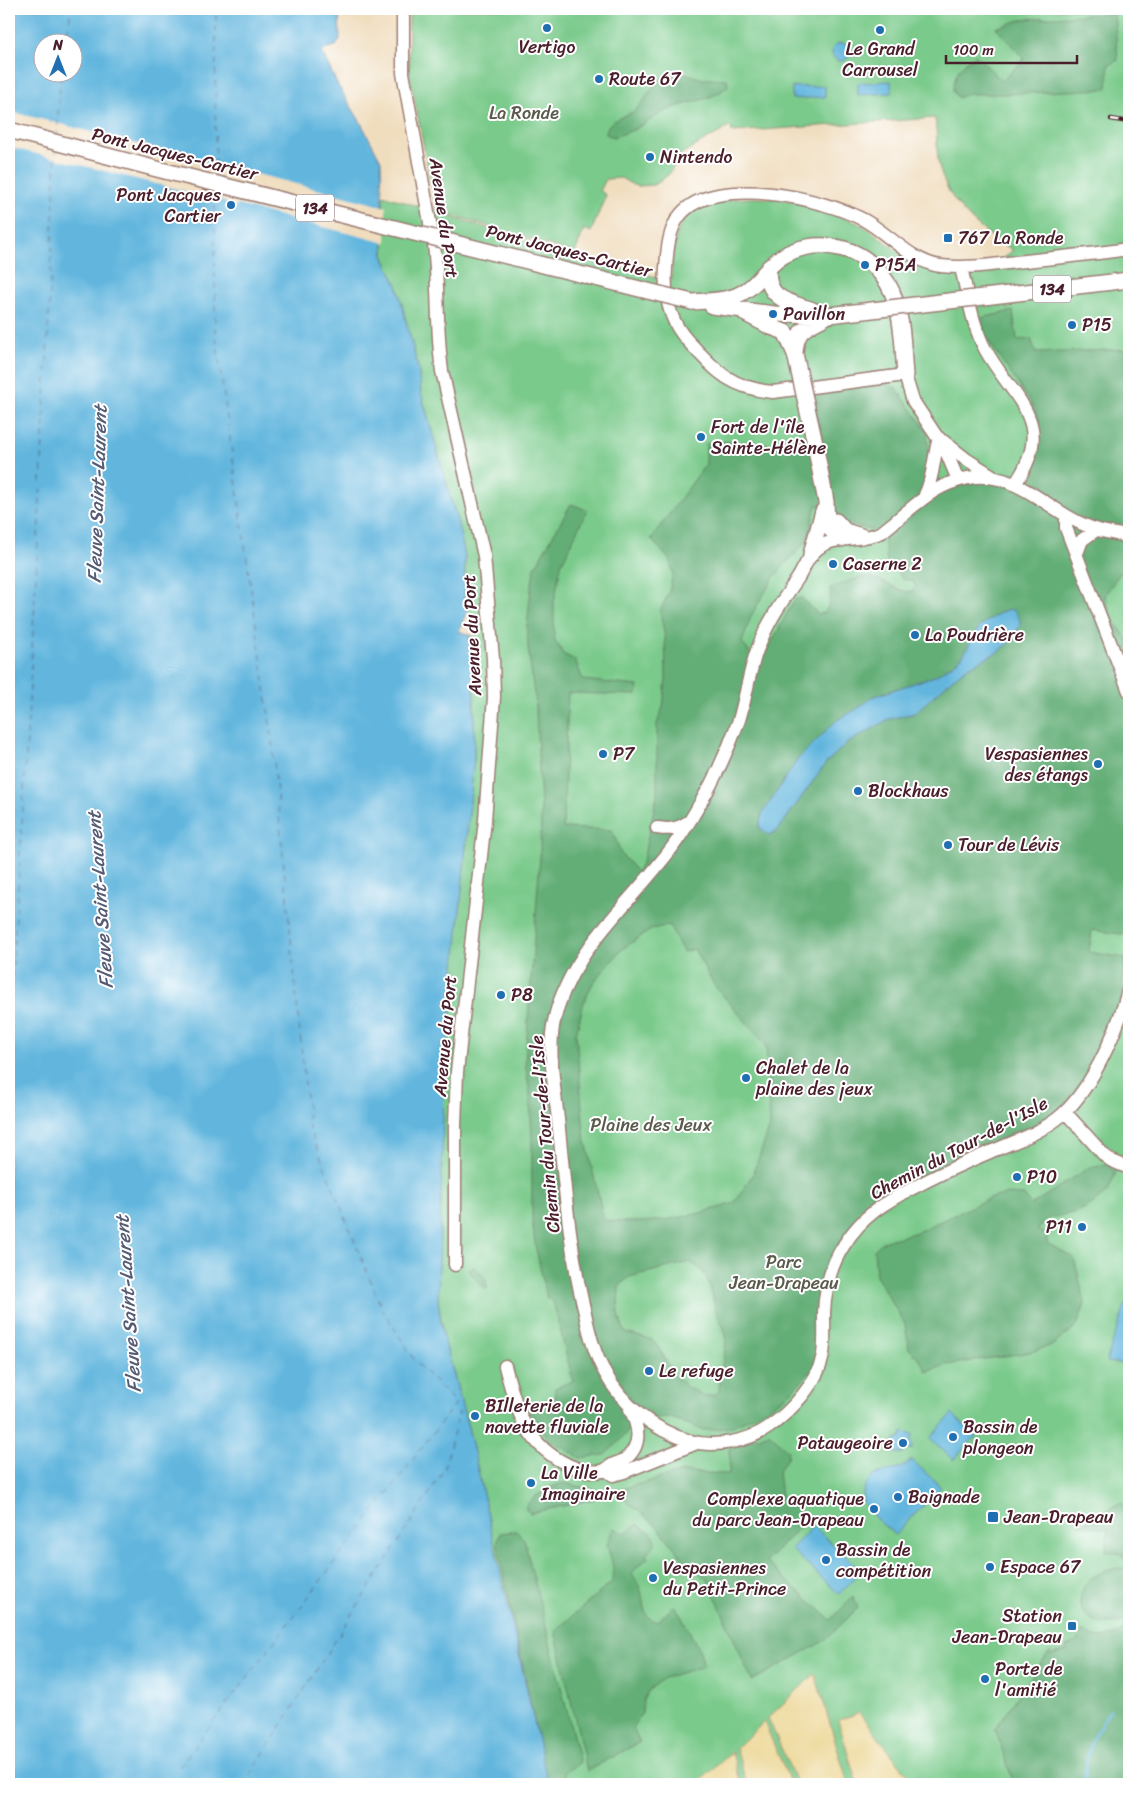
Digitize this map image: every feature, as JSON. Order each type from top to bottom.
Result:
[{"type":"main road","name":"Pont Jacques-Cartier","points":[[9,130],[157,169],[692,302],[741,310],[788,314],[830,314],[884,310],[1129,280]]},
{"type":"main road","points":[[692,302],[737,297],[755,283],[769,267],[784,255],[796,250],[828,246],[857,254],[872,264],[886,280],[896,304],[905,375]]},
{"type":"main road","points":[[769,267],[769,284],[777,296],[791,303],[830,314]]},
{"type":"main road","points":[[741,310],[771,327],[786,332],[795,354],[814,439],[826,502],[827,523],[831,530],[841,539]]},
{"type":"main road","points":[[795,354],[797,338],[800,333],[830,314]]},
{"type":"main road","points":[[826,502],[833,518],[845,531],[861,536]]},
{"type":"main road","points":[[811,554],[826,502]]},
{"type":"street","name":"Avenue du Port","points":[[403,9],[403,73],[434,245],[439,350],[442,371],[484,556],[493,658],[494,697],[485,820],[457,1072],[455,1265]]},
{"type":"street","points":[[958,480],[939,438],[913,401],[905,375],[773,392],[743,387],[724,376],[680,332],[668,307],[666,266],[671,234],[675,222],[686,208],[709,197],[751,194],[790,196],[826,204],[865,221],[927,264],[961,268],[1129,249]]},
{"type":"street","points":[[961,268],[979,336],[993,362],[1020,400],[1032,422],[1032,454],[1027,467],[1015,484]]},
{"type":"street","points":[[939,438],[966,459],[993,476],[1015,484],[1066,516],[1096,530],[1129,536]]},
{"type":"street","points":[[924,498],[932,475],[939,438]]},
{"type":"street","points":[[841,539],[847,542],[864,543],[878,538],[882,532],[939,487],[958,480],[993,476]]},
{"type":"street","points":[[1066,516],[1066,528],[1129,691]]},
{"type":"street","points":[[1077,553],[1082,540],[1096,530]]},
{"type":"street","points":[[811,554],[827,543],[882,532]]},
{"type":"street","name":"Chemin du Tour-de-l'Isle","points":[[697,1444],[661,1429],[629,1406],[614,1388],[598,1360],[591,1341],[578,1286],[572,1247],[553,1066],[552,1031],[563,992],[572,972],[602,931],[671,848],[710,785],[740,717],[755,655],[768,623],[811,554]]},
{"type":"street","points":[[671,848],[657,828],[669,830],[679,828],[688,822]]},
{"type":"street","name":"Chemin du Tour-de-l'Isle","points":[[606,1470],[613,1475],[697,1444],[735,1441],[767,1429],[805,1393],[816,1375],[823,1359],[826,1287],[832,1266],[842,1247],[861,1223],[886,1201],[933,1177],[1019,1140],[1065,1112],[1101,1060],[1119,1018],[1129,987]]},
{"type":"street","points":[[1065,1112],[1105,1156],[1129,1168]]},
{"type":"street","name":"Chemin du Tour-de-l'Isle","points":[[505,1366],[521,1420],[531,1437],[552,1456],[573,1468],[598,1472],[606,1470],[630,1454],[637,1441],[637,1423],[629,1406]]},
{"type":"green space","name":"Parc Jean-Drapeau","points":[[409,9],[1129,9],[1129,1784],[548,1784],[531,1700],[508,1611],[470,1435],[443,1335],[438,1301],[443,1087],[474,759],[474,663],[469,635],[475,637],[483,618],[467,611],[464,602],[465,556],[458,524],[421,393],[418,368],[397,285],[384,258],[383,195],[574,256],[671,281],[674,245],[680,226],[689,215],[702,207],[734,199],[768,198],[797,202],[846,218],[871,231],[917,265],[938,273],[965,274],[986,271],[1013,250],[990,236],[960,208],[952,197],[939,166],[935,118],[732,132],[731,126],[681,154],[669,174],[653,185],[633,185],[621,178],[606,179],[600,191],[606,195],[591,232],[584,229],[575,253],[436,210],[409,71]]},
{"type":"green space","points":[[1114,13],[1118,60],[1109,65],[1107,89],[967,94],[958,98],[953,91],[959,70],[976,55],[1002,81],[1024,59],[996,28],[1023,19]]},
{"type":"green space","points":[[673,73],[688,74],[703,79],[727,79],[728,86],[708,98],[665,111],[630,131],[613,137],[606,134],[612,122],[634,111],[659,80]]},
{"type":"green space","points":[[1013,311],[1017,340],[1031,339],[1036,353],[1129,349],[1129,573],[1120,573],[1105,595],[1110,616],[1129,641],[1129,935],[1092,930],[1089,952],[1125,958],[1121,999],[1100,1052],[1079,1086],[1064,1105],[1046,1119],[1027,1130],[996,1141],[883,1197],[863,1214],[829,1258],[825,1268],[821,1343],[813,1370],[787,1395],[767,1409],[733,1426],[720,1429],[703,1430],[671,1418],[653,1419],[632,1426],[618,1443],[604,1455],[580,1458],[549,1439],[525,1405],[555,1398],[555,1388],[573,1381],[553,1301],[547,1299],[535,1244],[532,1219],[530,1095],[525,1062],[540,857],[541,806],[535,695],[527,626],[535,567],[571,504],[587,510],[561,565],[554,603],[554,638],[563,654],[575,660],[583,680],[638,686],[637,695],[568,693],[563,828],[612,830],[621,854],[637,872],[643,860],[657,795],[657,724],[663,707],[666,679],[665,638],[660,611],[669,592],[673,574],[670,560],[651,539],[706,464],[706,444],[711,441],[782,445],[791,440],[821,435],[812,393],[881,382],[896,388],[927,431],[929,463],[946,490],[982,480],[1016,490],[1028,474],[1039,440],[1039,420],[1031,403],[989,342],[980,318]],"holes":[[[816,505],[825,507],[843,523],[877,531],[884,538],[887,561],[896,568],[902,579],[913,581],[916,587],[911,592],[899,590],[871,577],[856,579],[830,588],[828,607],[825,613],[819,614],[802,598],[795,599],[764,655],[758,662],[742,643],[751,616],[774,577],[808,539]],[[1009,609],[1014,611],[1020,626],[1008,644],[998,652],[968,667],[915,713],[889,719],[846,744],[826,763],[778,830],[769,835],[759,827],[762,814],[798,759],[837,720],[857,709],[872,697],[935,676],[962,657],[980,626]],[[669,925],[683,952],[694,949],[714,985],[766,1045],[770,1126],[753,1174],[734,1203],[670,1219],[637,1222],[604,1220],[584,1133],[576,1034],[584,1002],[593,983],[622,949],[652,929]],[[689,1262],[701,1270],[711,1289],[716,1311],[726,1337],[719,1392],[714,1395],[705,1396],[687,1387],[675,1376],[657,1345],[652,1340],[626,1333],[623,1328],[618,1305],[619,1286],[629,1277]]]},
{"type":"green space","points":[[1107,1165],[1116,1172],[1108,1191],[1091,1205],[1076,1212],[1046,1219],[1038,1230],[1047,1235],[1047,1243],[1074,1258],[1085,1303],[1077,1326],[1053,1345],[1031,1352],[946,1365],[927,1372],[919,1359],[909,1349],[905,1324],[876,1276],[874,1250],[882,1242],[917,1232],[990,1198],[1008,1194],[1024,1195],[1031,1205],[1090,1167]]},
{"type":"green space","points":[[475,1267],[486,1280],[487,1289],[468,1269]]},
{"type":"green space","points":[[769,1433],[788,1451],[787,1458],[778,1472],[781,1496],[797,1509],[806,1520],[766,1562],[831,1620],[853,1596],[858,1608],[824,1641],[752,1681],[708,1580],[689,1566],[657,1526],[614,1491],[683,1472],[729,1474],[730,1448]]},
{"type":"green space","points":[[564,1483],[605,1492],[604,1497],[531,1513],[526,1510],[526,1505],[538,1495],[548,1488]]},
{"type":"green space","points":[[1122,1502],[1126,1509],[1129,1508],[1129,1560],[1123,1558],[1121,1554],[1106,1551],[1108,1529],[1080,1525]]},
{"type":"green space","points":[[637,1524],[650,1532],[656,1539],[646,1555],[648,1558],[632,1574],[640,1588],[645,1612],[651,1619],[657,1622],[675,1605],[700,1651],[704,1666],[664,1678],[649,1690],[643,1700],[642,1713],[632,1728],[640,1742],[587,1771],[555,1631],[612,1582],[613,1566],[607,1545],[613,1528],[625,1533]]},
{"type":"green space","points":[[516,1531],[524,1539],[580,1763],[564,1772],[571,1784],[548,1784],[544,1768],[497,1543],[500,1533]]},
{"type":"green space","points":[[1117,1568],[1129,1570],[1129,1620],[1114,1624],[1095,1622],[1084,1613],[1080,1606],[1083,1590],[1090,1579],[1096,1575]]},
{"type":"green space","points":[[1129,1628],[1129,1784],[1014,1784],[995,1729],[1049,1652],[1051,1655],[1067,1650],[1066,1647],[1076,1641],[1083,1631],[1089,1635],[1101,1638]]},
{"type":"sand","points":[[815,1674],[848,1784],[797,1784],[768,1718]]},
{"type":"sand","points":[[859,1713],[915,1784],[857,1784],[838,1720]]},
{"type":"sand","points":[[764,1722],[791,1784],[747,1784],[736,1748]]},
{"type":"sand","points":[[732,1752],[741,1784],[697,1784]]},
{"type":"water","name":"Fleuve Saint-Laurent","points":[[9,9],[339,9],[340,39],[336,46],[327,48],[322,52],[337,84],[360,121],[381,161],[384,258],[397,285],[418,368],[421,393],[458,524],[465,556],[464,602],[467,611],[459,631],[469,635],[474,663],[474,759],[444,1086],[438,1301],[443,1335],[470,1435],[548,1784],[9,1784]]},
{"type":"water","points":[[837,43],[845,43],[850,48],[848,59],[837,61],[832,56],[832,48]]},
{"type":"water","points":[[891,81],[892,93],[858,95],[858,83]]},
{"type":"water","points":[[825,86],[825,97],[792,99],[792,87]]},
{"type":"water","points":[[1009,609],[1015,611],[1020,620],[1020,626],[1008,644],[998,652],[968,667],[915,713],[889,719],[846,744],[826,763],[778,830],[769,835],[759,827],[762,814],[798,759],[837,720],[857,709],[872,697],[935,676],[962,657],[980,626]]},
{"type":"water","points":[[1129,1294],[1129,1364],[1106,1362]]},
{"type":"water","name":"Bassin de plongeon","points":[[952,1414],[976,1436],[953,1460],[930,1438]]},
{"type":"water","name":"Pataugeoire","points":[[903,1432],[913,1435],[911,1442],[913,1445],[912,1450],[905,1448],[903,1453],[894,1453],[892,1451],[894,1441],[901,1438]]},
{"type":"water","name":"Baignade","points":[[912,1460],[941,1487],[895,1535],[866,1508],[862,1498],[864,1487],[875,1475],[900,1468]]},
{"type":"water","name":"Bassin de compétition","points":[[813,1526],[862,1571],[839,1594],[791,1549]]},
{"type":"pier","points":[[9,111],[386,207],[386,243],[238,205],[236,207],[224,201],[9,147]]},
{"type":"waterway","points":[[1084,1784],[1087,1757],[1095,1734],[1110,1710]]},
{"type":"ferry route","points":[[68,32],[71,9]]},
{"type":"ferry route","points":[[215,175],[216,9]]},
{"type":"ferry route","points":[[57,137],[60,82]]},
{"type":"ferry route","points":[[9,1021],[36,586],[56,150]]},
{"type":"ferry route","points":[[166,1784],[456,1403],[415,1361],[382,1309],[309,1128],[271,731],[215,331],[215,192]]},
{"type":"ferry route","points":[[244,1784],[444,1470],[459,1412]]},
{"type":"railway","points":[[1111,119],[1129,122]]},
{"type":"place","name":"Vertigo","points":[[547,28]]},
{"type":"place","name":"Le Grand Carrousel","points":[[880,30]]},
{"type":"place","name":"Route 67","points":[[599,79]]},
{"type":"place","name":"Nintendo","points":[[650,157]]},
{"type":"place","name":"Pont Jacques Cartier","points":[[231,205]]},
{"type":"place","name":"767 La Ronde","points":[[948,238]]},
{"type":"place","name":"P15A","points":[[865,265]]},
{"type":"place","name":"Pavillon","points":[[773,314]]},
{"type":"place","name":"P15","points":[[1072,325]]},
{"type":"place","name":"Fort de l'île Sainte-Hélène","points":[[701,437]]},
{"type":"place","name":"Caserne 2","points":[[833,564]]},
{"type":"place","name":"La Poudrière","points":[[915,635]]},
{"type":"place","name":"P7","points":[[603,754]]},
{"type":"place","name":"Vespasiennes des étangs","points":[[1098,764]]},
{"type":"place","name":"Blockhaus","points":[[858,791]]},
{"type":"place","name":"Tour de Lévis","points":[[948,845]]},
{"type":"place","name":"P8","points":[[501,995]]},
{"type":"place","name":"Chalet de la plaine des jeux","points":[[746,1078]]},
{"type":"place","name":"P10","points":[[1017,1177]]},
{"type":"place","name":"P11","points":[[1082,1227]]},
{"type":"place","name":"Le refuge","points":[[649,1371]]},
{"type":"place","name":"BIlleterie de la navette fluviale","points":[[475,1416]]},
{"type":"place","name":"Bassin de plongeon","points":[[953,1437]]},
{"type":"place","name":"Pataugeoire","points":[[903,1443]]},
{"type":"place","name":"La Ville Imaginaire","points":[[531,1483]]},
{"type":"place","name":"Baignade","points":[[898,1497]]},
{"type":"place","name":"Complexe aquatique du parc Jean-Drapeau","points":[[874,1509]]},
{"type":"place","name":"Jean-Drapeau","points":[[993,1517]]},
{"type":"place","name":"Bassin de compétition","points":[[826,1560]]},
{"type":"place","name":"Espace 67","points":[[990,1567]]},
{"type":"place","name":"Vespasiennes du Petit-Prince","points":[[653,1578]]},
{"type":"place","name":"Station Jean-Drapeau","points":[[1072,1626]]},
{"type":"place","name":"Porte de l'amitié","points":[[985,1679]]},
{"type":"park label","name":"La Ronde","points":[[524,113]]},
{"type":"park label","name":"Plaine des Jeux","points":[[651,1125]]}]
